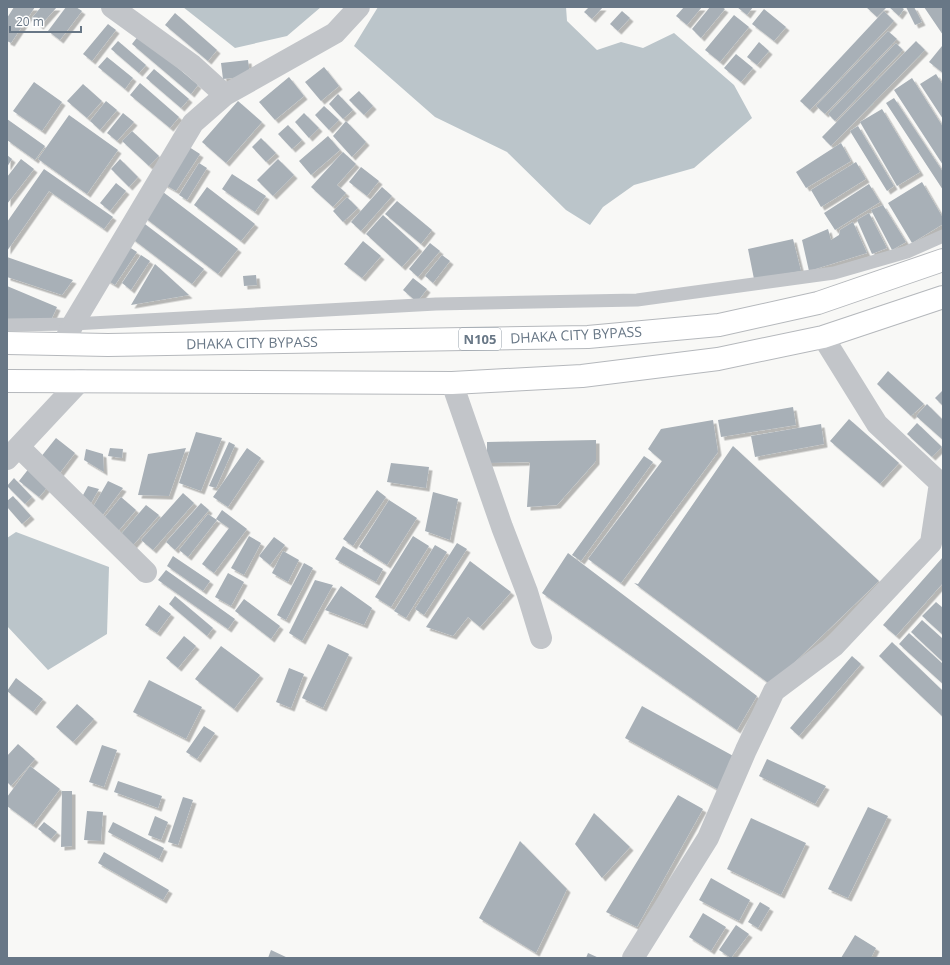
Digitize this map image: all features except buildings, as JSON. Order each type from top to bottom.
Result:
[{"type":"highway","name":"DHAKA CITY BYPASS","points":[[7,343],[68,334],[108,345],[588,337],[718,325],[818,303],[943,260]]},
{"type":"highway","points":[[7,381],[81,380],[452,383],[590,375],[718,359],[823,337],[943,298]]},
{"type":"street","points":[[112,7],[192,65],[225,95]]},
{"type":"street","points":[[68,334],[193,123],[225,95],[335,33],[359,7]]},
{"type":"street","points":[[633,958],[708,838],[746,750],[774,691],[834,646],[931,543],[940,483],[877,424],[823,337]]},
{"type":"street","points":[[81,380],[13,454],[146,572]]},
{"type":"street","points":[[452,383],[527,592],[541,638]]},
{"type":"lane","points":[[7,325],[68,334],[436,304],[637,300],[834,273],[907,252],[943,236]]},
{"type":"shaded area","points":[[183,7],[321,7],[287,36],[235,48]]},
{"type":"shaded area","points":[[378,7],[566,7],[567,21],[597,50],[621,42],[643,48],[674,33],[734,85],[752,118],[694,168],[634,185],[603,207],[590,225],[566,210],[507,152],[435,117],[354,46]]},
{"type":"shaded area","points":[[16,532],[109,567],[107,634],[48,670],[7,626],[7,538]]}]
